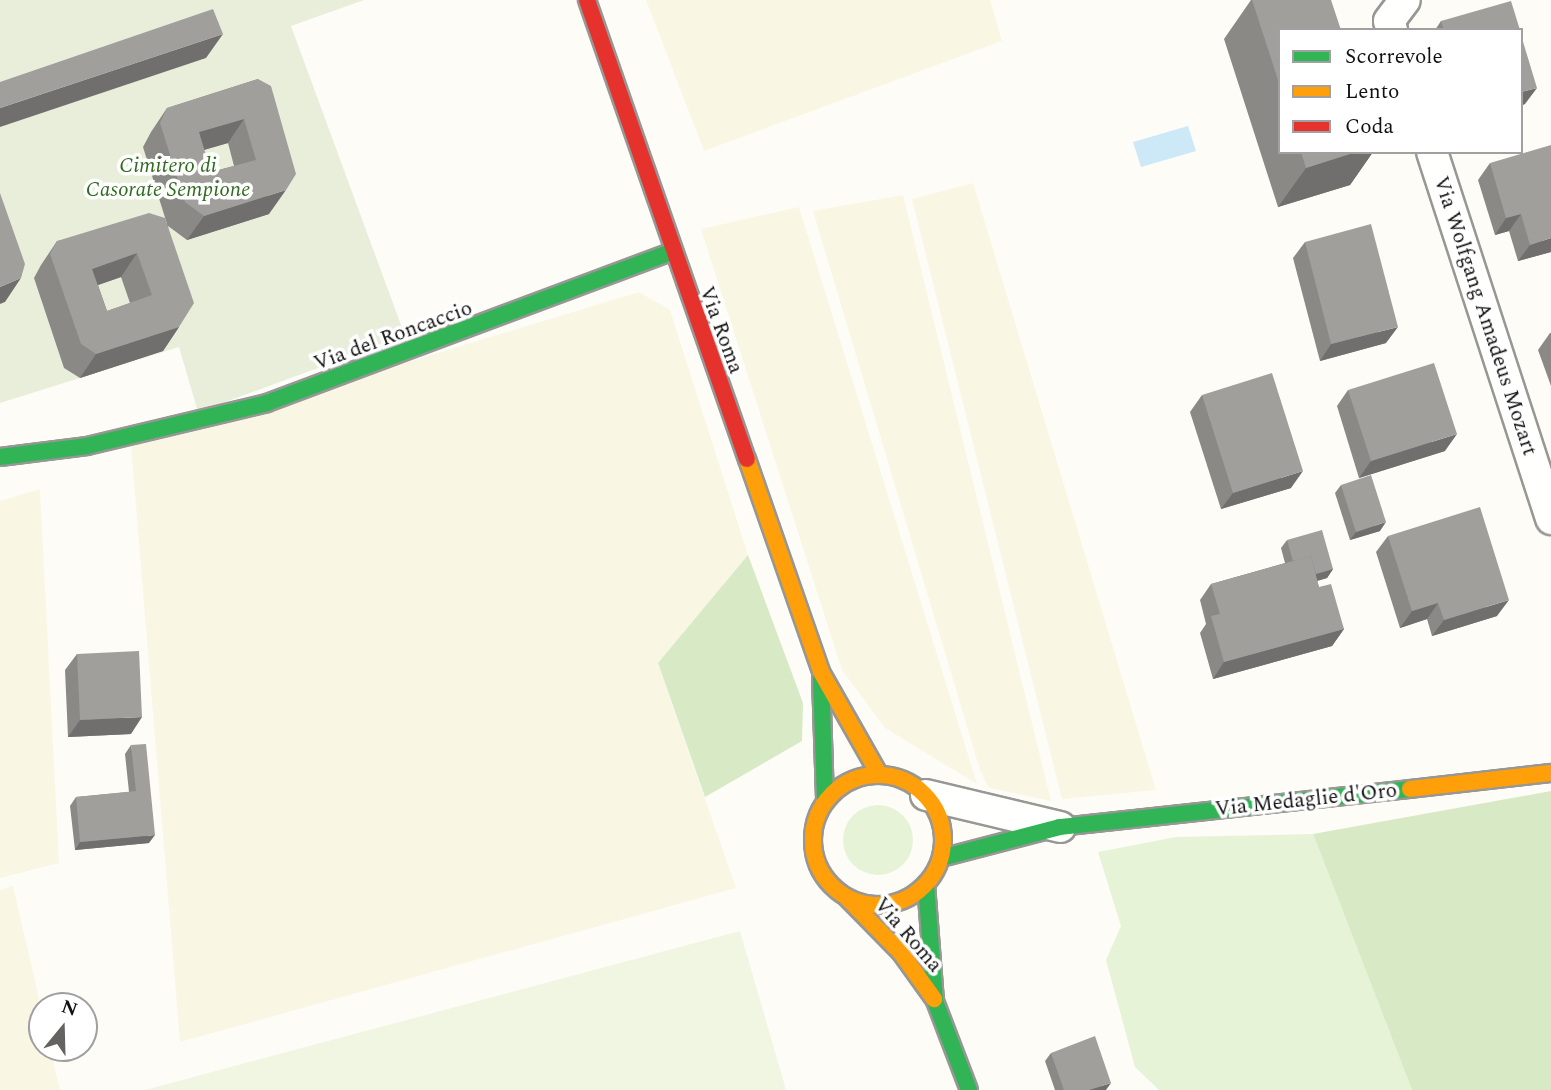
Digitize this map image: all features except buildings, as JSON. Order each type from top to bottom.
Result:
[{"type":"street","name":"Via Roma","points":[[587,0],[671,252],[821,672],[879,774]]},
{"type":"street","points":[[1391,28],[1389,21],[1405,0]]},
{"type":"street","name":"Via Wolfgang Amadeus Mozart","points":[[1433,154],[1551,519]]},
{"type":"street","name":"Via del Roncaccio","points":[[0,457],[230,413],[372,369],[671,252]]},
{"type":"street","name":"Via Roma","points":[[821,672],[825,801],[813,832],[817,865],[901,953],[935,1001],[969,1090]]},
{"type":"street","name":"Via Medaglie d'Oro","points":[[941,858],[1060,827],[1551,773]]},
{"type":"street","points":[[825,801],[859,777],[879,774],[905,780],[926,795],[944,836],[941,858],[926,884]]},
{"type":"street","name":"Via Medaglie d'Oro","points":[[926,795],[1060,827]]},
{"type":"street","name":"Via Roma","points":[[847,898],[889,905],[926,884],[935,1001]]},
{"type":"shaded area","points":[[646,0],[990,0],[1002,41],[704,151]]},
{"type":"shaded area","points":[[973,183],[1156,790],[1062,799],[912,199]]},
{"type":"shaded area","points":[[903,195],[1051,801],[989,788],[980,770],[813,211]]},
{"type":"shaded area","points":[[799,207],[977,784],[885,728],[842,670],[701,229]]},
{"type":"shaded area","points":[[639,292],[670,310],[748,555],[658,664],[736,888],[180,1042],[131,446]]},
{"type":"shaded area","points":[[40,489],[59,863],[0,878],[0,501]]},
{"type":"shaded area","points":[[13,886],[38,992],[28,992],[28,1062],[53,1062],[60,1090],[0,1090],[0,890]]},
{"type":"green space","name":"Cimitero di Casorate Sempione","points":[[0,0],[364,0],[291,26],[405,336],[198,412],[179,347],[0,403]]},
{"type":"green space","points":[[748,555],[803,703],[802,741],[705,797],[658,663]]},
{"type":"green space","points":[[1551,791],[1551,1090],[1412,1090],[1313,834]]},
{"type":"green space","points":[[878,805],[903,815],[913,840],[903,865],[878,875],[853,865],[843,840],[853,815]]},
{"type":"green space","points":[[1313,834],[1412,1090],[1159,1090],[1135,1067],[1106,960],[1121,926],[1098,852],[1176,837]]},
{"type":"green space","points":[[740,931],[786,1090],[145,1090]]},
{"type":"water","points":[[1188,126],[1196,151],[1141,167],[1133,142]]},
{"type":"traffic: fast","points":[[0,457],[87,446],[267,403],[671,252]]},
{"type":"traffic: fast","points":[[821,678],[825,801]]},
{"type":"traffic: fast","points":[[941,858],[1060,827],[1410,789]]},
{"type":"traffic: fast","points":[[926,884],[935,1001],[969,1090]]},
{"type":"traffic: slow","points":[[747,459],[821,672],[879,774]]},
{"type":"traffic: slow","points":[[1410,789],[1551,773]]},
{"type":"traffic: slow","points":[[878,775],[903,780],[924,794],[938,815],[943,840],[938,865],[924,886],[903,900],[878,905],[853,900],[832,886],[818,865],[813,840],[818,815],[832,794],[853,780],[878,775]]},
{"type":"traffic: slow","points":[[847,898],[901,953],[934,999]]},
{"type":"traffic: jam","points":[[587,0],[747,459]]}]
